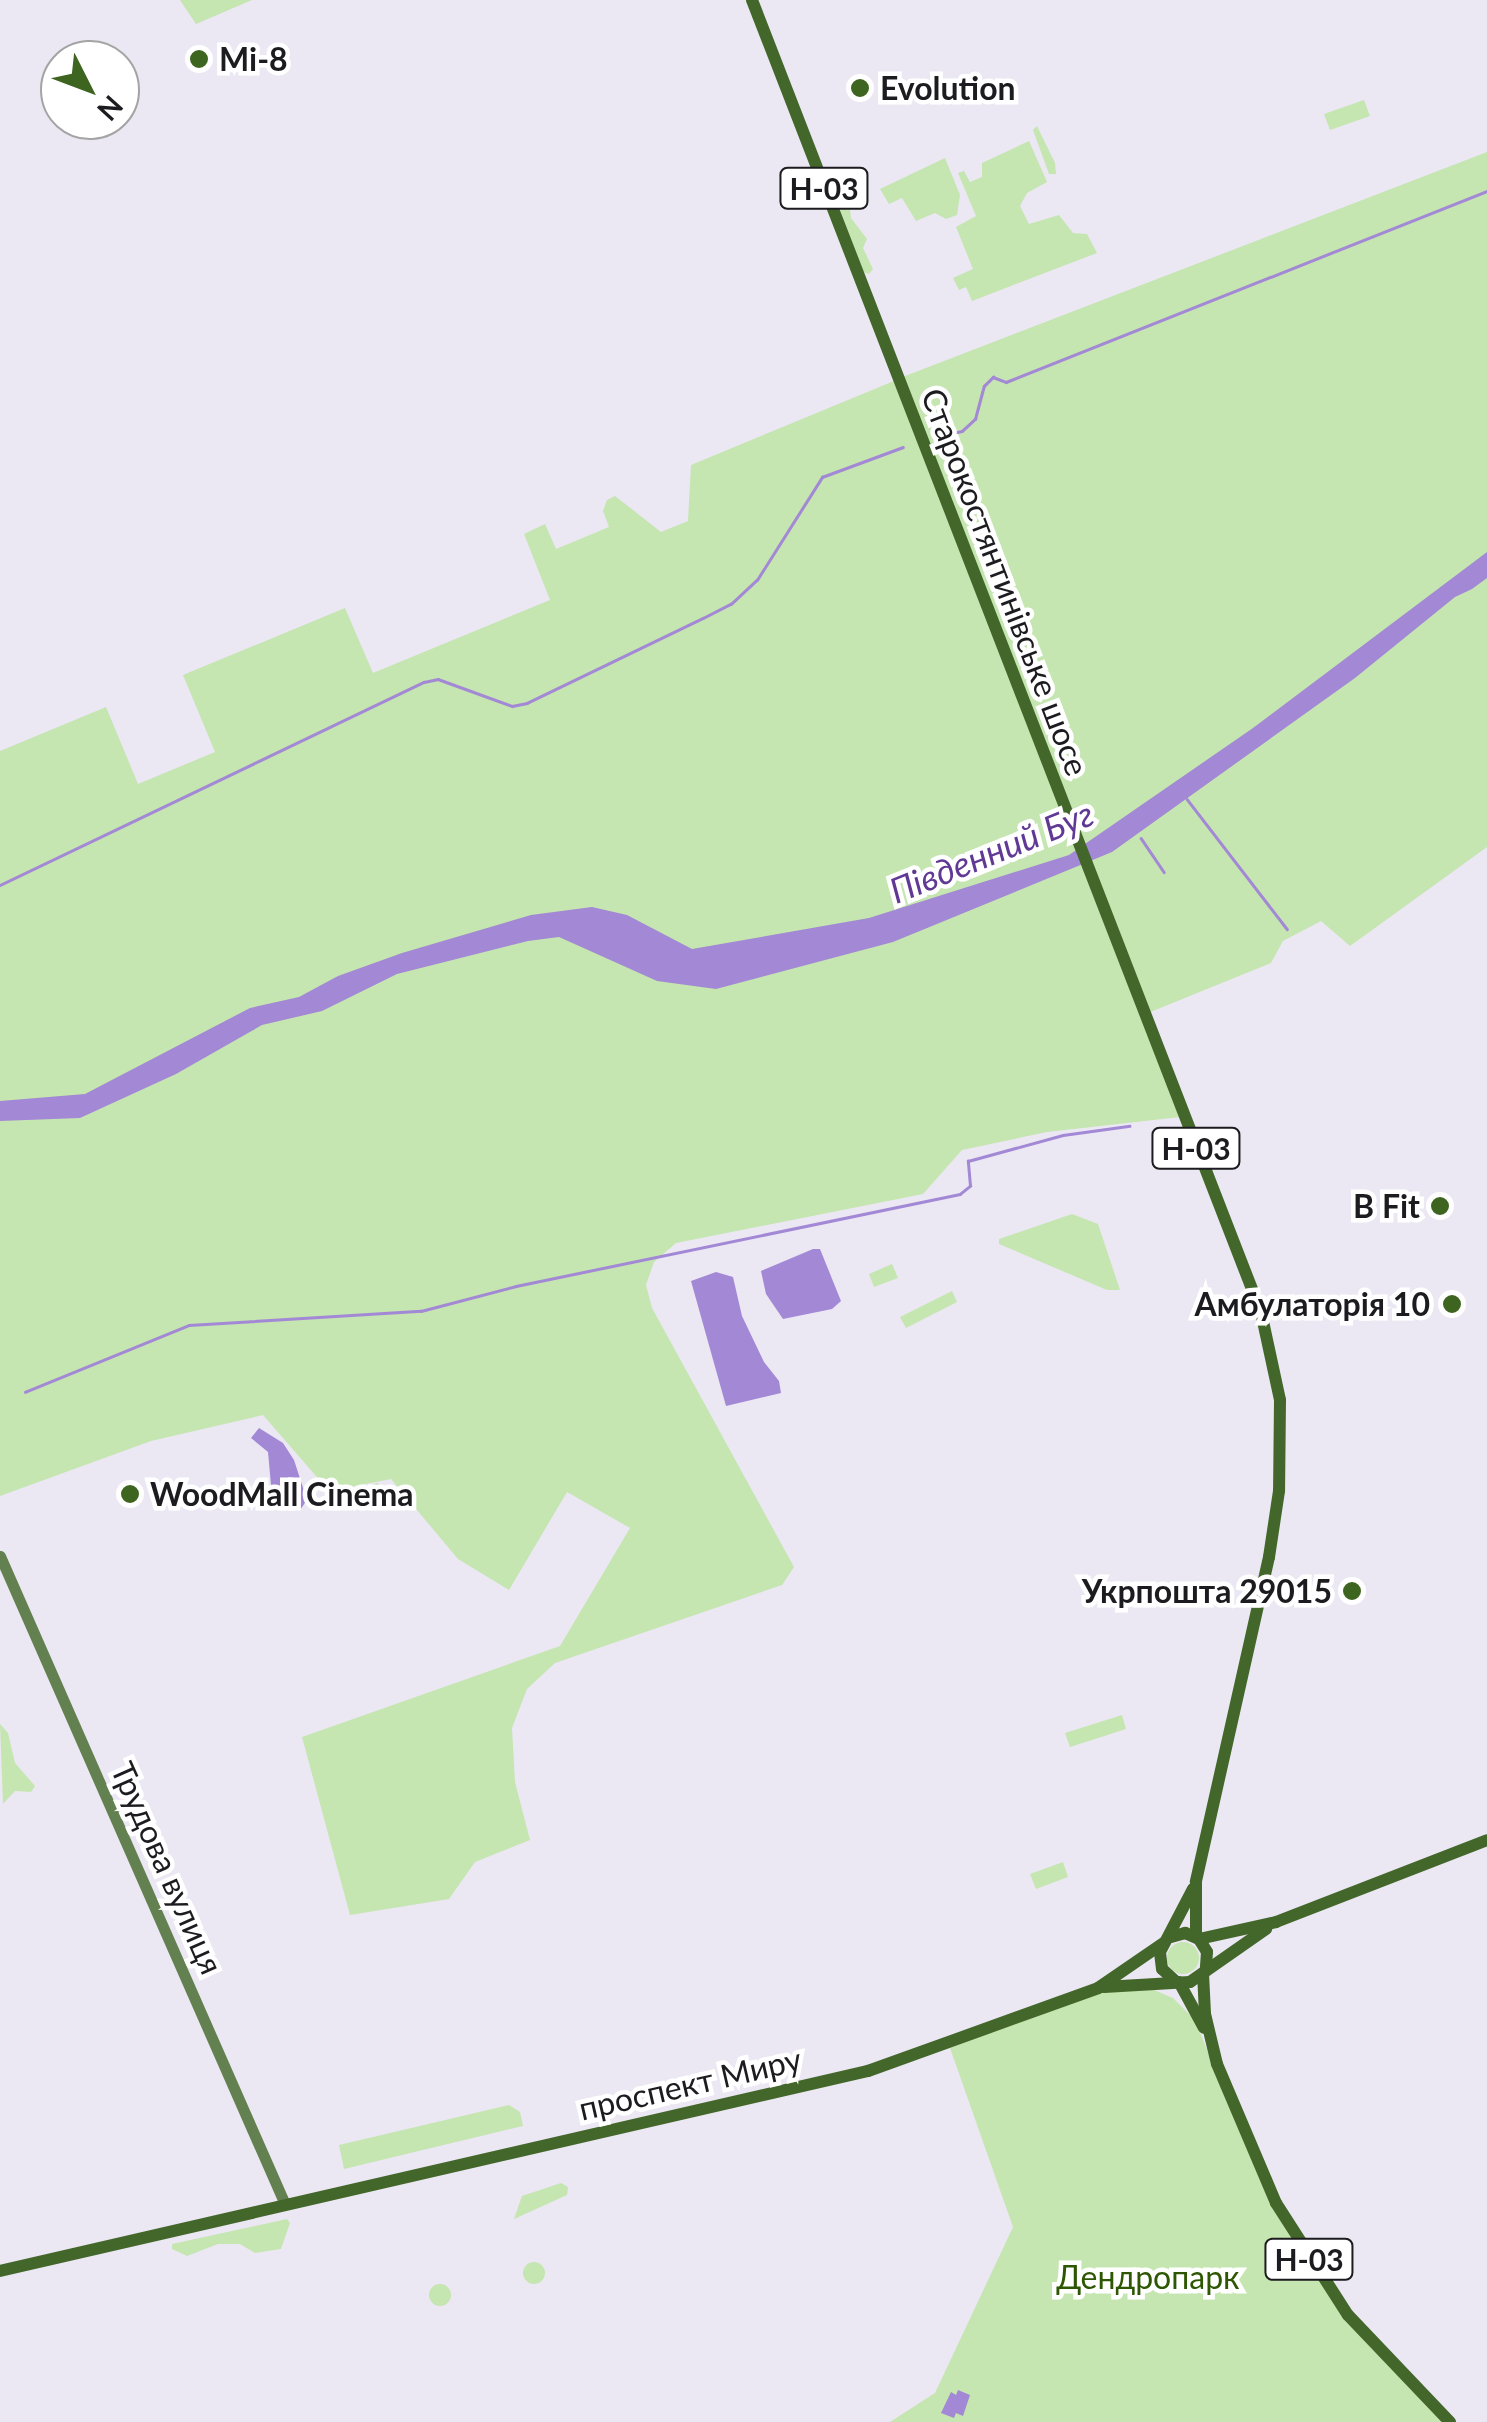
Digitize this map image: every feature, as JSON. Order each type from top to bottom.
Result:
[{"type":"main road","name":"Старокостянтинівське шосе","points":[[752,0],[1260,1312],[1280,1400],[1280,1473],[1272,1540],[1196,1882]]},
{"type":"main road","name":"Трудова вулиця","points":[[0,1556],[284,2202]]},
{"type":"main road","points":[[1168,1940],[1185,1933],[1198,1938],[1276,1922],[1487,1840]]},
{"type":"main road","name":"Н-03","points":[[1196,1882],[1198,1938],[1207,1952],[1204,1970],[1208,2037]]},
{"type":"main road","name":"Н-03","points":[[1196,1882],[1160,1964],[1176,1981],[1208,2037],[1260,2172],[1310,2260],[1374,2346],[1450,2422]]},
{"type":"main road","points":[[1176,1981],[1204,1970],[1276,1922]]},
{"type":"main road","name":"проспект Миру","points":[[2,2271],[284,2202],[868,2071],[1098,1988],[1168,1940]]},
{"type":"main road","name":"проспект Миру","points":[[1098,1988],[1176,1981]]},
{"type":"green space","points":[[180,0],[252,0],[196,24]]},
{"type":"green space","points":[[1364,100],[1370,116],[1330,130],[1324,114]]},
{"type":"green space","points":[[1037,126],[1055,163],[1056,174],[1049,174],[1033,130]]},
{"type":"green space","points":[[1029,141],[1047,182],[1027,193],[1020,206],[1029,224],[1059,215],[1073,233],[1087,234],[1097,253],[972,301],[966,287],[959,290],[953,278],[973,269],[956,227],[976,216],[958,173],[964,171],[970,182],[982,177],[982,163]]},
{"type":"green space","points":[[1487,152],[1487,847],[1350,946],[1321,921],[1283,941],[1271,963],[1148,1013],[900,378]]},
{"type":"green space","points":[[945,158],[960,195],[957,215],[946,219],[935,213],[916,221],[902,198],[889,204],[880,189]]},
{"type":"green space","points":[[848,193],[851,218],[867,239],[863,248],[873,269],[869,274],[863,272],[840,209],[841,199]]},
{"type":"green space","points":[[894,381],[1180,1117],[1047,1132],[962,1150],[923,1194],[676,1243],[654,1262],[646,1285],[652,1308],[794,1567],[782,1585],[555,1663],[527,1689],[512,1728],[515,1782],[530,1840],[475,1862],[449,1899],[350,1915],[302,1737],[560,1646],[630,1528],[567,1492],[509,1590],[458,1559],[391,1479],[329,1491],[263,1415],[151,1441],[0,1496],[0,751],[106,707],[138,784],[215,752],[183,675],[345,608],[373,673],[550,600],[524,534],[545,524],[556,549],[609,527],[603,511],[607,500],[615,496],[661,532],[688,521],[691,465]]},
{"type":"green space","points":[[1072,1214],[1098,1224],[1120,1290],[1107,1290],[999,1244],[999,1239]]},
{"type":"green space","points":[[892,1264],[898,1278],[874,1287],[869,1274]]},
{"type":"green space","points":[[952,1291],[957,1302],[906,1328],[900,1317]]},
{"type":"green space","points":[[377,1483],[384,1488],[382,1491],[352,1504],[353,1490]]},
{"type":"green space","points":[[1122,1715],[1126,1729],[1070,1747],[1065,1733]]},
{"type":"green space","points":[[0,1724],[8,1733],[15,1763],[35,1786],[31,1792],[15,1791],[3,1804]]},
{"type":"green space","points":[[1063,1862],[1068,1877],[1036,1889],[1030,1874]]},
{"type":"green space","points":[[1183,1942],[1195,1946],[1199,1958],[1195,1970],[1183,1974],[1171,1970],[1167,1958],[1171,1946]]},
{"type":"green space","name":"Дендропарк","points":[[1154,1990],[1173,1998],[1195,2020],[1257,2173],[1371,2348],[1445,2422],[890,2422],[935,2393],[1013,2227],[950,2048],[1098,1991]]},
{"type":"green space","points":[[509,2105],[520,2112],[523,2126],[344,2169],[339,2145]]},
{"type":"green space","points":[[561,2183],[568,2187],[567,2195],[514,2219],[522,2196]]},
{"type":"green space","points":[[287,2219],[290,2223],[281,2249],[255,2253],[240,2244],[218,2244],[187,2256],[172,2249],[172,2244]]},
{"type":"green space","points":[[534,2262],[542,2265],[542,2281],[534,2284],[526,2281],[523,2273],[526,2265]]},
{"type":"green space","points":[[440,2284],[448,2287],[448,2303],[440,2306],[432,2303],[429,2295],[432,2287]]},
{"type":"shaded area","points":[[1487,552],[1487,578],[1455,597],[1355,678],[1112,852],[893,942],[716,989],[657,981],[559,937],[528,941],[397,974],[322,1011],[262,1025],[176,1074],[80,1118],[0,1121],[0,1101],[85,1094],[250,1008],[299,997],[338,976],[402,953],[531,915],[592,907],[627,915],[692,949],[869,918],[1069,855],[1253,728]]},
{"type":"shaded area","points":[[820,1249],[841,1301],[832,1309],[783,1319],[766,1294],[761,1271]]},
{"type":"shaded area","points":[[716,1272],[733,1277],[742,1316],[764,1362],[779,1381],[781,1393],[726,1406],[691,1281]]},
{"type":"shaded area","points":[[259,1428],[283,1443],[294,1460],[307,1500],[300,1510],[271,1485],[268,1452],[251,1438]]},
{"type":"shaded area","points":[[958,2390],[970,2395],[963,2416],[956,2413],[954,2418],[941,2413],[951,2392],[956,2395]]},
{"type":"waterway","points":[[942,435],[962,431],[975,419],[984,386],[993,377],[1006,382],[1487,191]]},
{"type":"waterway","points":[[0,885],[424,682],[438,679],[512,706],[527,703],[703,618],[731,604],[757,580],[822,477],[903,447]]},
{"type":"waterway","points":[[1187,799],[1287,929]]},
{"type":"waterway","points":[[1141,838],[1164,872]]},
{"type":"waterway","points":[[25,1392],[189,1325],[421,1311],[516,1286],[960,1194],[970,1186],[968,1161],[1063,1135],[1129,1126]]},
{"type":"place","name":"Mi-8","points":[[199,59]]},
{"type":"place","name":"Evolution","points":[[860,88]]},
{"type":"place","name":"B Fit","points":[[1440,1206]]},
{"type":"place","name":"Амбулаторія 10","points":[[1452,1304]]},
{"type":"place","name":"WoodMall Cinema","points":[[130,1494]]},
{"type":"place","name":"Укрпошта 29015","points":[[1352,1591]]},
{"type":"water label","name":"Південний Буг","points":[[991,851]]}]
